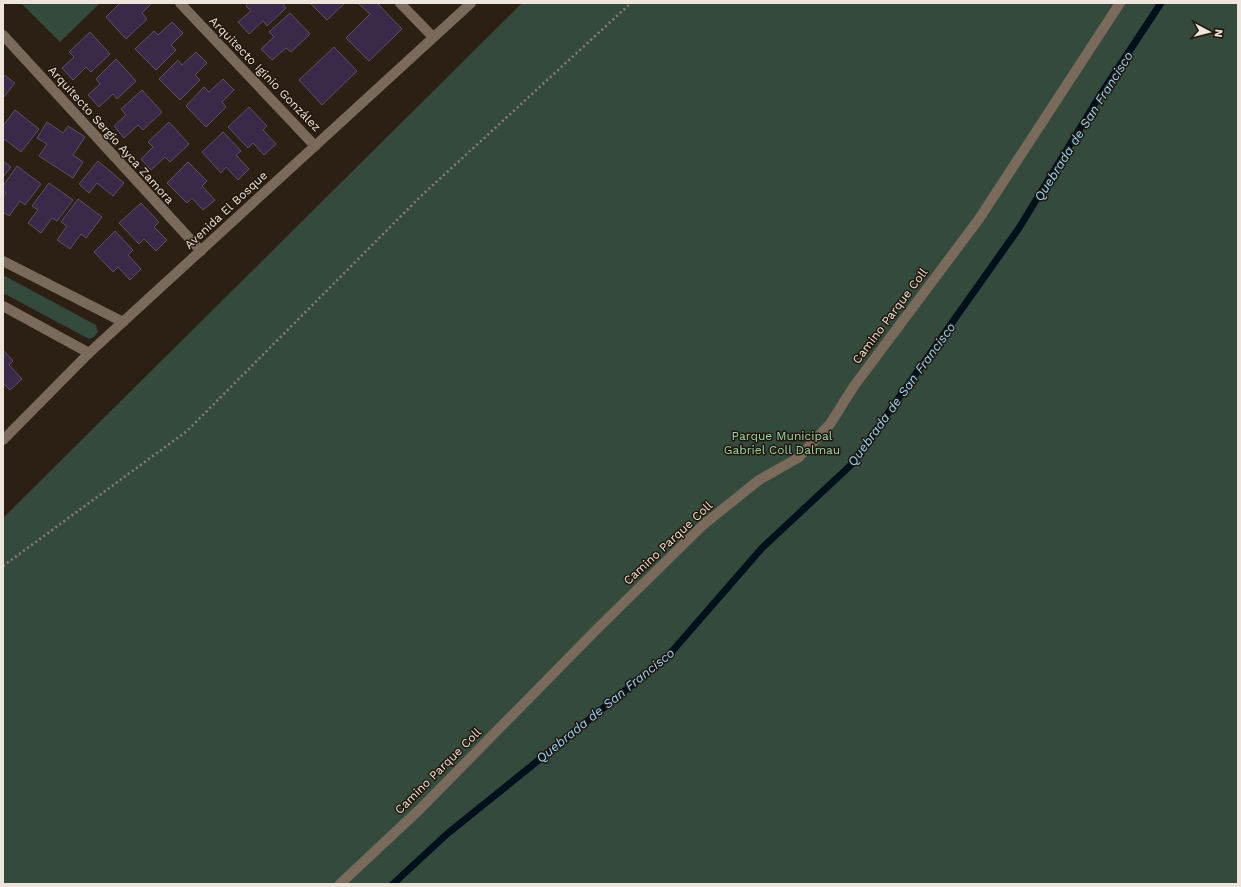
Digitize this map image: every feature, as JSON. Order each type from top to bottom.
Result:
[{"type":"street","name":"Arquitecto Iginio González","points":[[180,3],[315,146]]},
{"type":"street","points":[[400,3],[433,37]]},
{"type":"street","name":"Avenida El Bosque","points":[[3,440],[89,353],[471,3]]},
{"type":"street","name":"Camino Parque Coll","points":[[340,884],[420,809],[597,629],[703,525],[759,480],[798,458],[830,424],[854,386],[979,219],[1120,3]]},
{"type":"street","name":"Arquitecto Sergio Ayca Zamora","points":[[3,35],[201,251]]},
{"type":"street","points":[[3,261],[123,322]]},
{"type":"street","points":[[3,306],[89,353]]},
{"type":"path","points":[[3,566],[187,432],[420,197],[631,3]]},
{"type":"green space","points":[[21,3],[100,3],[60,42]]},
{"type":"green space","name":"Parque Municipal Gabriel Coll Dalmau","points":[[522,3],[1238,3],[1238,884],[3,884],[3,518]]},
{"type":"green space","points":[[3,275],[96,325],[98,332],[94,337],[89,339],[3,293]]},
{"type":"building","points":[[120,3],[152,3],[142,13],[147,19],[126,39],[106,17]]},
{"type":"building","points":[[248,3],[282,3],[286,8],[267,26],[263,21],[249,34],[238,22],[251,11],[246,6]]},
{"type":"building","points":[[310,3],[345,3],[327,20]]},
{"type":"building","points":[[358,3],[377,3],[402,29],[369,61],[346,38],[370,14]]},
{"type":"building","points":[[290,13],[310,34],[291,52],[286,48],[272,60],[261,49],[274,37],[269,32]]},
{"type":"building","points":[[172,22],[183,33],[171,45],[176,50],[156,70],[135,49],[154,31],[158,35]]},
{"type":"building","points":[[90,32],[110,54],[91,72],[86,67],[73,80],[62,68],[74,57],[69,52]]},
{"type":"building","points":[[334,47],[357,71],[322,105],[299,80]]},
{"type":"building","points":[[196,52],[207,63],[195,75],[200,80],[180,100],[159,79],[178,60],[182,65]]},
{"type":"building","points":[[116,59],[136,81],[117,99],[113,94],[99,107],[88,95],[100,84],[96,79]]},
{"type":"building","points":[[3,74],[15,83],[3,98]]},
{"type":"building","points":[[223,79],[234,90],[222,102],[226,107],[206,127],[186,106],[204,87],[209,92]]},
{"type":"building","points":[[142,90],[162,112],[143,130],[138,125],[124,138],[114,126],[126,115],[121,109]]},
{"type":"building","points":[[249,107],[267,126],[263,130],[276,144],[264,155],[253,143],[248,148],[228,127]]},
{"type":"building","points":[[15,110],[39,129],[21,152],[3,138],[3,126]]},
{"type":"building","points":[[47,122],[63,133],[68,126],[85,137],[73,155],[83,162],[73,178],[39,156],[47,144],[37,138]]},
{"type":"building","points":[[169,122],[189,144],[170,162],[165,157],[151,170],[141,159],[153,147],[148,142]]},
{"type":"building","points":[[223,132],[241,151],[236,155],[249,169],[238,180],[226,167],[221,173],[202,152]]},
{"type":"building","points":[[3,161],[11,167],[3,177]]},
{"type":"building","points":[[98,161],[124,183],[113,196],[97,183],[89,193],[79,184]]},
{"type":"building","points":[[188,162],[207,181],[202,186],[215,200],[203,210],[192,198],[187,203],[167,183]]},
{"type":"building","points":[[17,166],[41,184],[25,205],[20,201],[9,216],[3,212],[3,197],[6,193],[3,191],[3,186]]},
{"type":"building","points":[[49,183],[73,200],[57,221],[52,218],[41,233],[28,223],[38,210],[32,206]]},
{"type":"building","points":[[78,199],[102,217],[86,238],[81,234],[70,249],[57,240],[67,226],[61,222]]},
{"type":"building","points":[[141,203],[159,222],[154,227],[167,240],[156,251],[144,239],[139,244],[119,223]]},
{"type":"building","points":[[115,231],[133,250],[128,255],[141,269],[130,280],[118,267],[113,272],[94,252]]},
{"type":"building","points":[[3,350],[13,361],[9,365],[22,379],[10,390],[3,383]]},
{"type":"waterway","name":"Quebrada de San Francisco","points":[[393,884],[447,834],[668,656],[762,548],[852,464],[1019,228],[1099,97],[1161,3]]}]
